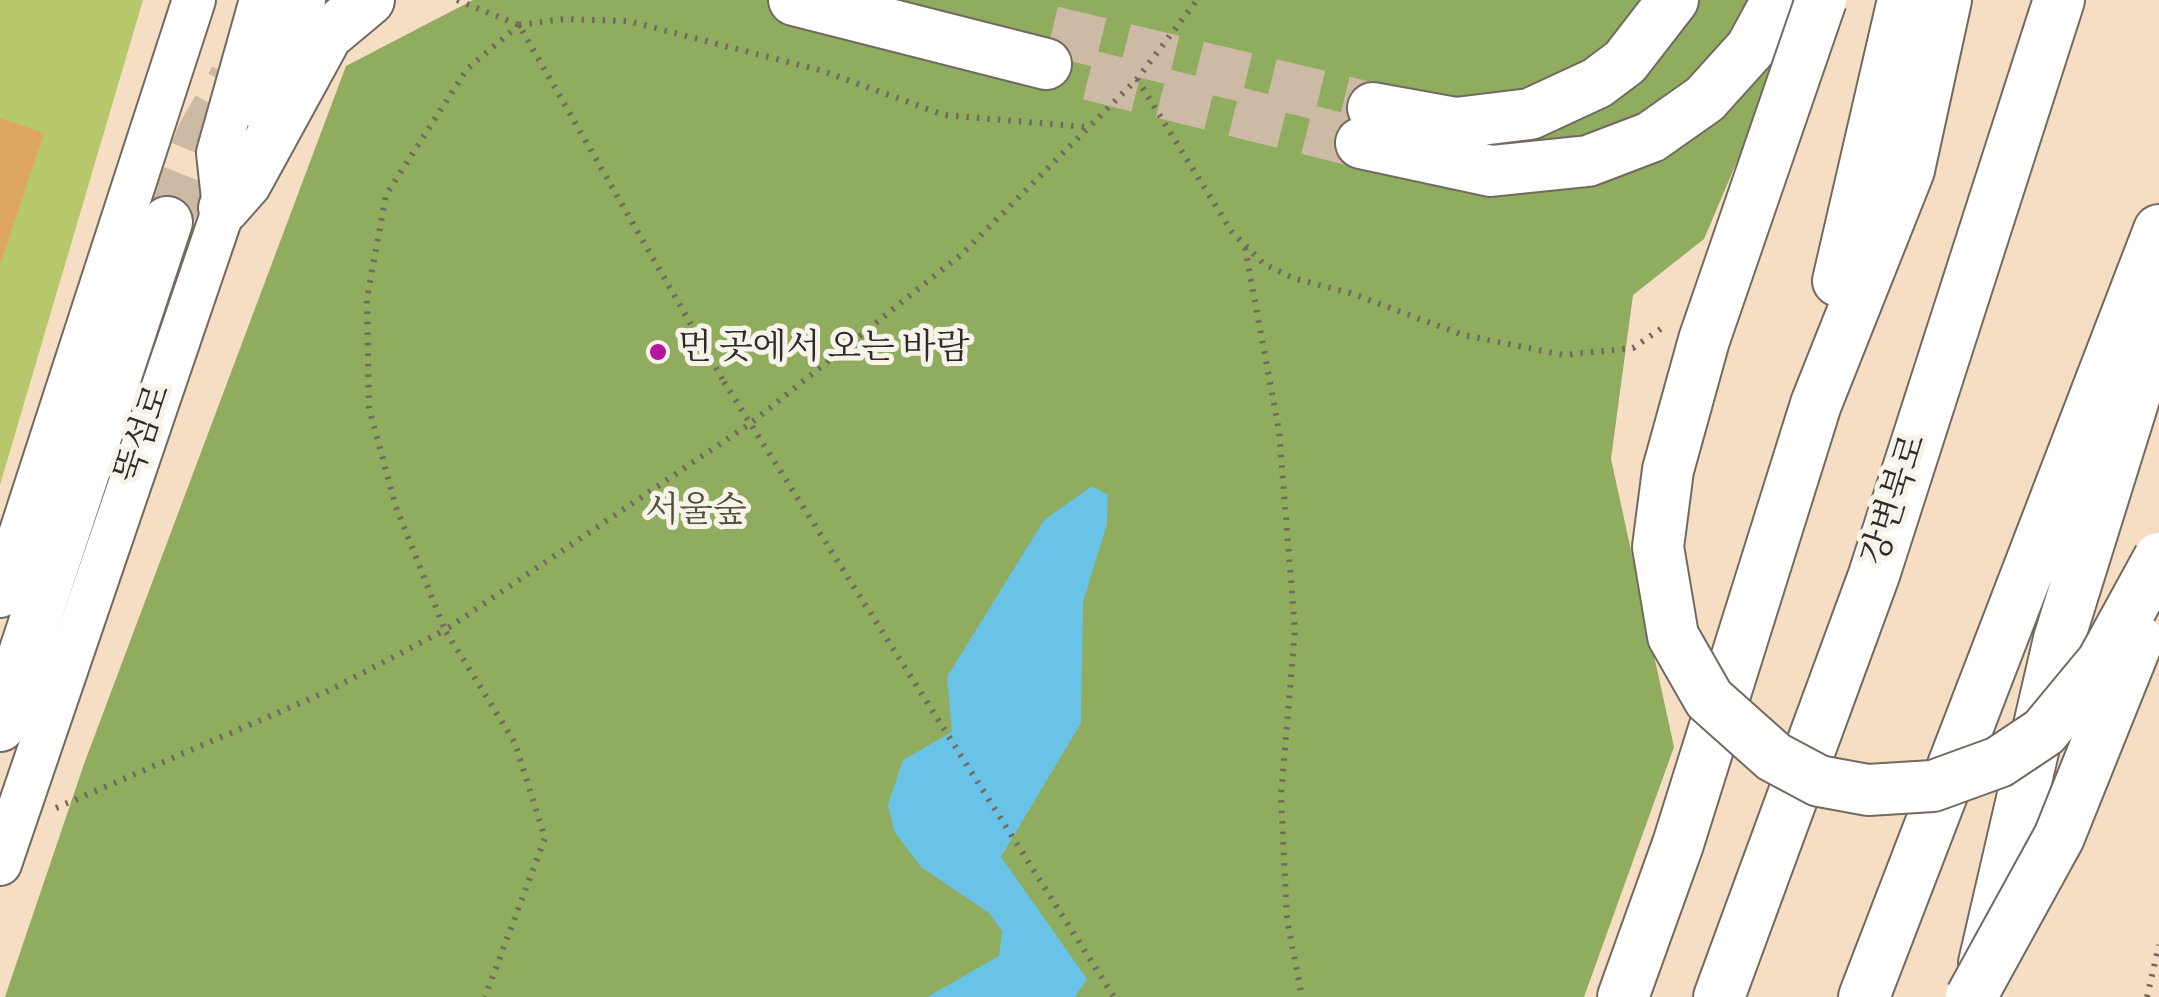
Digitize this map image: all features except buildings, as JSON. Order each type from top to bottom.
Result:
[{"type":"highway","points":[[235,196],[327,35],[368,0]]},
{"type":"highway","points":[[794,0],[1049,48],[922,0]]},
{"type":"highway","points":[[1673,0],[1626,62],[1597,83],[1530,114],[1456,124],[1367,126],[1491,171],[1588,161],[1651,137],[1705,99],[1751,48],[1777,0]]},
{"type":"highway","points":[[1821,0],[1704,340],[1668,470],[1658,547],[1673,636],[1709,699],[1774,757],[1818,781],[1868,790],[1933,786],[1998,762],[2044,732],[2102,662],[2159,558]]},
{"type":"highway","points":[[1816,404],[1840,273],[1903,0]]},
{"type":"highway","points":[[1623,997],[1678,844],[1816,404],[1909,170],[1946,0]]},
{"type":"highway","name":"강변북로","points":[[1719,997],[1874,576],[2059,0]]},
{"type":"highway","points":[[0,726],[167,222]]},
{"type":"highway","points":[[1864,997],[2159,230]]},
{"type":"highway","points":[[1974,997],[2059,639],[2158,325],[2159,256]]},
{"type":"highway","points":[[1974,997],[2059,837],[2133,656],[2159,578]]},
{"type":"highway","points":[[1654,997],[1678,844]]},
{"type":"main road","points":[[171,0],[168,24],[177,54]]},
{"type":"main road","points":[[0,596],[194,0]]},
{"type":"main road","points":[[235,196],[304,0]]},
{"type":"main road","name":"뚝섬로","points":[[7,845],[235,196],[218,152],[247,11]]},
{"type":"path","points":[[458,0],[520,25],[564,19],[628,22],[823,71],[944,115],[1086,127]]},
{"type":"path","points":[[7,845],[326,692],[445,630],[751,423],[962,253],[1137,79],[1198,0]]},
{"type":"path","points":[[520,25],[724,382],[1114,997]]},
{"type":"path","points":[[485,997],[545,838],[515,743],[445,630],[396,508],[369,408],[367,298],[386,195],[467,69],[520,25]]},
{"type":"path","points":[[1137,79],[1245,248],[1278,430],[1295,630],[1281,796],[1287,920],[1302,997]]},
{"type":"path","points":[[1245,248],[1293,278],[1350,293],[1463,335],[1517,347],[1564,355],[1602,354],[1634,348],[1668,324]]},
{"type":"path","points":[[2147,997],[2159,946]]},
{"type":"green space","points":[[0,0],[143,0],[0,485]]},
{"type":"green space","name":"서울숲","points":[[473,0],[1787,0],[1766,93],[1704,239],[1633,295],[1611,459],[1674,747],[1584,997],[5,997],[84,764],[346,66]]},
{"type":"water","points":[[1092,486],[1108,495],[1107,524],[1083,602],[1081,723],[1001,857],[1087,979],[1075,997],[927,997],[999,956],[1002,931],[989,913],[921,867],[894,831],[888,805],[903,760],[952,732],[947,677],[1044,520]]},
{"type":"tunnel","points":[[1052,31],[1373,108]]},
{"type":"tunnel","points":[[1089,75],[1361,143]]},
{"type":"tunnel","points":[[167,222],[203,132],[234,79]]},
{"type":"place","name":"먼 곳에서 오는 바람","points":[[658,352]]}]
